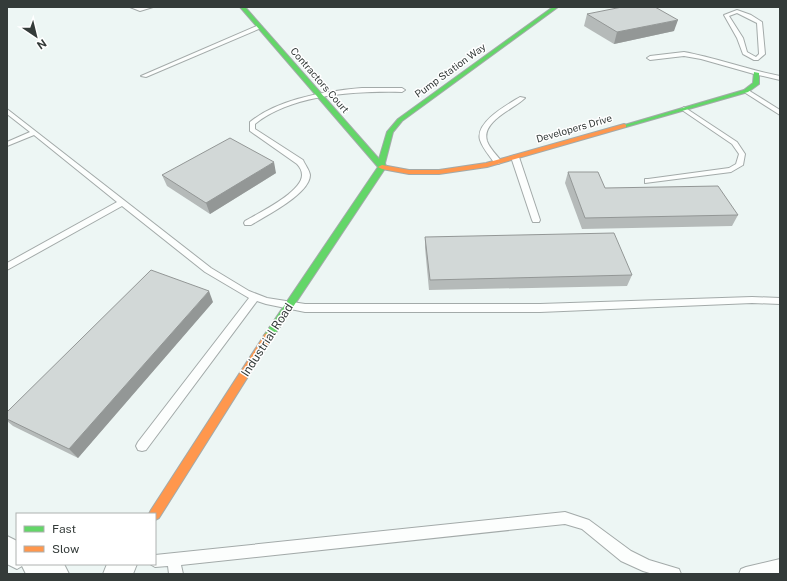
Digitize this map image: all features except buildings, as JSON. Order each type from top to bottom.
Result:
[{"type":"street","name":"Contractors Court","points":[[242,7],[382,167]]},
{"type":"street","name":"Pump Station Way","points":[[382,167],[381,163],[390,132],[400,120],[556,7]]},
{"type":"street","points":[[746,91],[751,89],[756,84],[758,80],[756,73]]},
{"type":"street","name":"Developers Drive","points":[[382,167],[408,172],[439,172],[470,168],[498,162],[746,91]]},
{"type":"street","name":"Industrial Road","points":[[156,513],[289,305],[382,167]]},
{"type":"street","points":[[7,550],[16,554]]},
{"type":"street","points":[[37,565],[55,574]]},
{"type":"street","points":[[116,574],[122,565]]},
{"type":"lane","points":[[132,7],[140,10],[151,7]]},
{"type":"lane","points":[[730,9],[749,16],[759,22],[762,54],[756,59]]},
{"type":"lane","points":[[737,11],[726,15],[740,38],[745,53],[756,59]]},
{"type":"lane","points":[[144,76],[259,27]]},
{"type":"lane","points":[[650,58],[684,54],[780,78]]},
{"type":"lane","points":[[756,59],[756,73]]},
{"type":"lane","points":[[248,222],[288,198],[300,188],[306,177],[304,168],[300,162],[252,130],[252,123],[265,113],[321,97],[363,90],[402,90]]},
{"type":"lane","points":[[746,91],[780,113]]},
{"type":"lane","points":[[498,162],[484,141],[482,132],[486,124],[522,98]]},
{"type":"lane","points":[[648,181],[731,170],[739,165],[742,154],[735,144],[684,109]]},
{"type":"lane","points":[[7,111],[208,270],[233,287],[255,297],[305,308],[540,308],[752,300],[780,301]]},
{"type":"lane","points":[[7,144],[34,133]]},
{"type":"lane","points":[[515,157],[536,220]]},
{"type":"lane","points":[[7,267],[122,203]]},
{"type":"lane","points":[[142,446],[255,297]]},
{"type":"lane","points":[[156,561],[566,518],[585,524],[626,556],[648,566],[674,574]]},
{"type":"lane","points":[[173,559],[176,574]]},
{"type":"lane","points":[[746,574],[780,566]]},
{"type":"traffic: fast","points":[[242,7],[382,167]]},
{"type":"traffic: fast","points":[[382,167],[381,163],[390,132],[400,120],[556,7]]},
{"type":"traffic: fast","points":[[624,126],[746,91],[756,84],[756,73]]},
{"type":"traffic: fast","points":[[268,337],[382,167]]},
{"type":"traffic: slow","points":[[382,167],[409,172],[439,172],[487,165],[624,126]]},
{"type":"traffic: slow","points":[[156,513],[268,337]]}]
